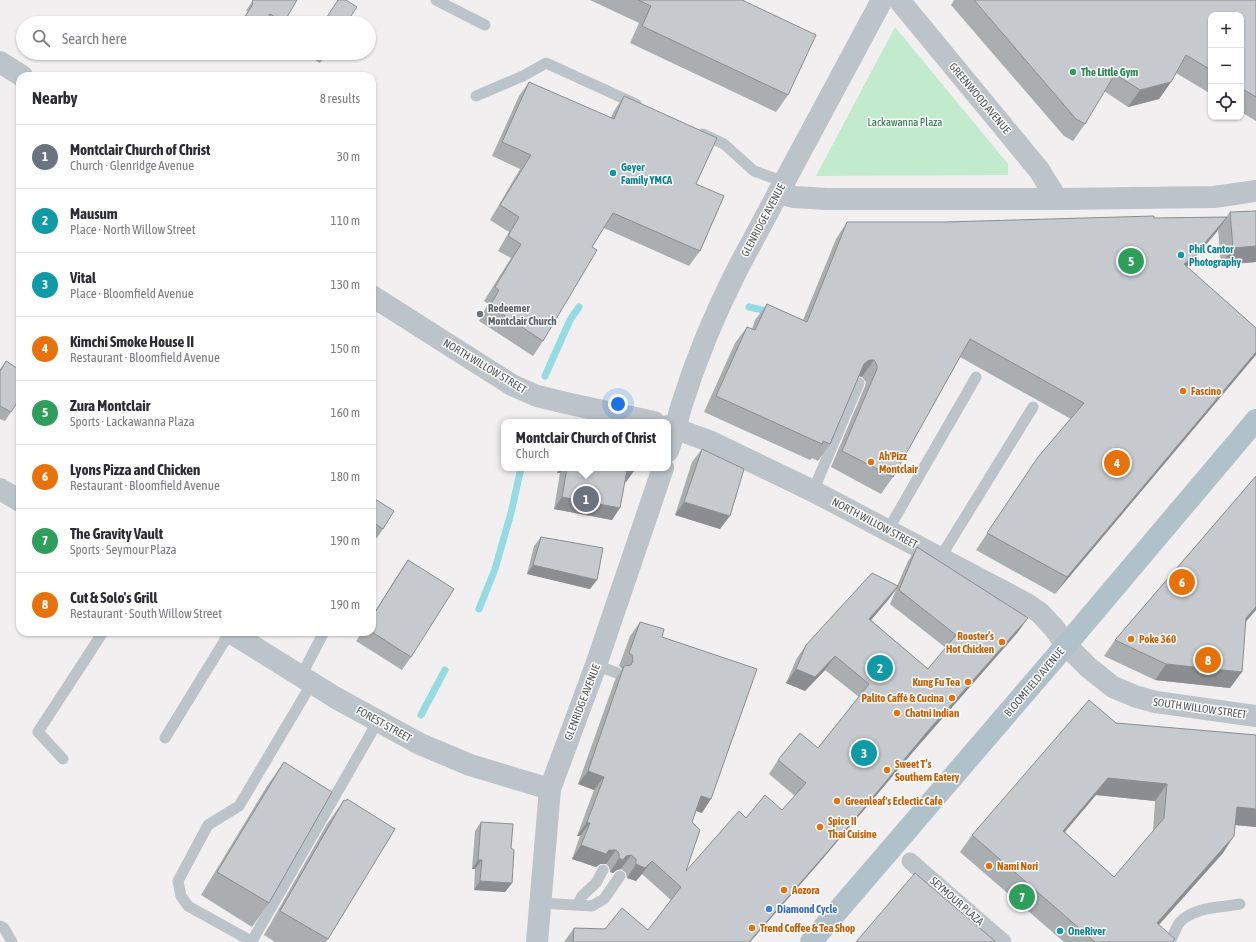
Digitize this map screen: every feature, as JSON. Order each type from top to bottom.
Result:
[{"type":"main road","name":"BLOOMFIELD AVENUE","points":[[811,942],[1066,645],[1256,420]]},
{"type":"street","name":"GLENRIDGE AVENUE","points":[[672,427],[721,302],[882,0]]},
{"type":"street","name":"GREENWOOD AVENUE","points":[[899,0],[1039,170],[1057,199]]},
{"type":"street","points":[[0,62],[16,72]]},
{"type":"street","points":[[781,187],[794,197],[827,199],[1214,197],[1256,191]]},
{"type":"street","name":"NORTH WILLOW STREET","points":[[376,299],[512,385],[537,396],[566,404],[639,419]]},
{"type":"street","name":"NORTH WILLOW STREET","points":[[672,427],[709,441],[812,491],[1028,604],[1040,613],[1054,628],[1066,645]]},
{"type":"street","name":"GLENRIDGE AVENUE","points":[[537,942],[550,789],[596,665],[662,471]]},
{"type":"street","points":[[0,489],[16,499]]},
{"type":"street","name":"FOREST STREET","points":[[236,636],[336,698],[420,744],[470,765],[550,789]]},
{"type":"street","name":"SOUTH WILLOW STREET","points":[[1066,645],[1102,679],[1113,687],[1137,697],[1169,705],[1256,716]]},
{"type":"street","name":"SEYMOUR PLAZA","points":[[910,861],[1003,942]]},
{"type":"lane","points":[[436,0],[485,25]]},
{"type":"lane","points":[[476,96],[523,76],[546,63],[646,108]]},
{"type":"lane","points":[[695,131],[724,144],[754,171],[781,187]]},
{"type":"lane","points":[[888,530],[976,377]]},
{"type":"lane","points":[[812,491],[858,383]]},
{"type":"lane","points":[[940,558],[1033,407]]},
{"type":"lane","points":[[63,759],[38,732],[100,636]]},
{"type":"lane","points":[[165,738],[228,636]]},
{"type":"lane","points":[[323,636],[307,680],[239,806],[208,825],[178,881],[181,896],[188,906],[252,942],[378,721]]},
{"type":"lane","points":[[596,665],[617,673]]},
{"type":"lane","points":[[578,904],[582,896],[596,883],[603,870]]},
{"type":"lane","points":[[540,903],[592,906],[604,899],[620,876]]},
{"type":"lane","points":[[1170,942],[1179,923],[1192,913],[1210,908],[1240,904]]},
{"type":"lane","points":[[0,926],[4,928],[12,942]]},
{"type":"green space","name":"Lackawanna Plaza","points":[[895,27],[1008,164],[1008,175],[816,176]]},
{"type":"building","points":[[253,0],[297,0],[288,16],[274,16],[270,14],[269,16],[245,16],[253,4]]},
{"type":"building","points":[[338,0],[346,0],[357,7],[351,16],[328,16]]},
{"type":"building","points":[[638,0],[742,0],[816,35],[788,95],[642,26],[651,6]]},
{"type":"building","points":[[974,0],[1256,0],[1256,97],[1244,90],[1244,12],[1208,12],[1208,68],[1186,55],[1171,82],[1140,90],[1115,74],[1085,124],[1076,119]]},
{"type":"building","points":[[529,82],[614,119],[624,96],[717,138],[696,184],[724,196],[700,251],[613,213],[592,247],[597,250],[543,341],[490,306],[499,290],[495,287],[521,244],[508,236],[519,217],[500,205],[531,155],[502,142]]},
{"type":"building","points":[[1256,211],[1256,246],[1233,248],[1230,212]]},
{"type":"building","points":[[1154,216],[1154,218],[1227,217],[1194,256],[1184,264],[1256,328],[1256,352],[1067,577],[987,533],[1038,457],[1084,403],[970,339],[893,477],[842,451],[877,369],[877,365],[874,360],[869,360],[864,364],[830,444],[823,441],[822,444],[716,396],[747,327],[755,330],[767,304],[807,322],[847,222],[945,222]]},
{"type":"building","points":[[6,361],[16,367],[16,404],[11,412],[0,406],[1,370]]},
{"type":"building","points":[[702,449],[744,469],[730,516],[684,502]]},
{"type":"building","points":[[566,471],[627,471],[620,508],[562,497]]},
{"type":"building","points":[[1256,476],[1256,607],[1246,618],[1242,672],[1166,664],[1115,640]]},
{"type":"building","points":[[376,500],[394,511],[383,529],[376,525]]},
{"type":"building","points":[[541,537],[603,548],[597,580],[533,565]]},
{"type":"building","points":[[917,547],[1028,618],[927,732],[829,850],[749,942],[573,942],[574,928],[605,929],[622,908],[648,930],[681,887],[652,861],[645,868],[636,864],[636,859],[631,855],[626,856],[623,860],[619,858],[619,853],[616,850],[609,850],[606,854],[581,845],[590,823],[587,822],[604,777],[588,771],[624,666],[631,665],[633,661],[632,655],[629,653],[640,622],[664,629],[662,637],[757,669],[711,799],[701,796],[692,822],[700,830],[686,871],[739,811],[746,818],[765,795],[782,810],[806,783],[778,760],[800,733],[818,748],[869,684],[835,656],[815,677],[796,669],[806,645],[872,573],[898,586],[869,619],[928,669],[956,635],[899,590]]},
{"type":"building","points":[[408,560],[454,589],[411,657],[376,635],[376,611]]},
{"type":"building","points":[[1089,700],[1116,723],[1256,735],[1256,809],[1237,807],[1234,836],[1157,923],[1175,939],[1172,942],[1095,942],[972,835]],"holes":[[[1108,778],[1167,784],[1164,818],[1114,877],[1063,831]]]},
{"type":"building","points":[[284,762],[332,792],[269,903],[217,872]]},
{"type":"building","points":[[347,799],[395,829],[328,939],[280,911],[344,800],[346,801]]},
{"type":"building","points":[[481,822],[513,824],[511,848],[514,850],[512,883],[480,881],[482,860],[478,860]]},
{"type":"building","points":[[915,873],[996,942],[856,942]]},
{"type":"waterway","points":[[545,376],[570,320],[579,307]]},
{"type":"waterway","points":[[749,307],[772,312]]},
{"type":"waterway","points":[[479,609],[495,569],[511,513],[520,471]]},
{"type":"waterway","points":[[421,715],[445,670]]},
{"type":"place","name":"The Little Gym","points":[[1073,72]]},
{"type":"place","name":"Geyer Family YMCA","points":[[613,173]]},
{"type":"place","name":"Phil Cantor Photography","points":[[1181,255]]},
{"type":"place","name":"Zura Montclair","points":[[1131,261]]},
{"type":"place","name":"Redeemer Montclair Church","points":[[480,314]]},
{"type":"place","name":"Fascino","points":[[1183,391]]},
{"type":"place","name":"Ah'Pizz Montclair","points":[[871,462]]},
{"type":"place","name":"Kimchi Smoke House II","points":[[1117,463]]},
{"type":"place","name":"Montclair Church of Christ","points":[[586,499]]},
{"type":"place","name":"Lyons Pizza and Chicken","points":[[1182,582]]},
{"type":"place","name":"Poke 360","points":[[1131,639]]},
{"type":"place","name":"Rooster’s Hot Chicken","points":[[1002,642]]},
{"type":"place","name":"Cut & Solo's Grill","points":[[1208,660]]},
{"type":"place","name":"Mausum","points":[[880,668]]},
{"type":"place","name":"Kung Fu Tea","points":[[968,682]]},
{"type":"place","name":"Palito Caffé & Cucina","points":[[952,698]]},
{"type":"place","name":"Chatni Indian","points":[[897,713]]},
{"type":"place","name":"Vital","points":[[864,753]]},
{"type":"place","name":"Sweet T’s Southern Eatery","points":[[887,770]]},
{"type":"place","name":"Greenleaf's Eclectic Cafe","points":[[837,801]]},
{"type":"place","name":"Spice II Thai Cuisine","points":[[820,827]]},
{"type":"place","name":"Nami Nori","points":[[989,866]]},
{"type":"place","name":"Aozora","points":[[784,890]]},
{"type":"place","name":"The Gravity Vault","points":[[1022,897]]},
{"type":"place","name":"Diamond Cycle","points":[[769,909]]},
{"type":"place","name":"Trend Coffee & Tea Shop","points":[[752,928]]},
{"type":"place","name":"OneRiver","points":[[1060,931]]}]
